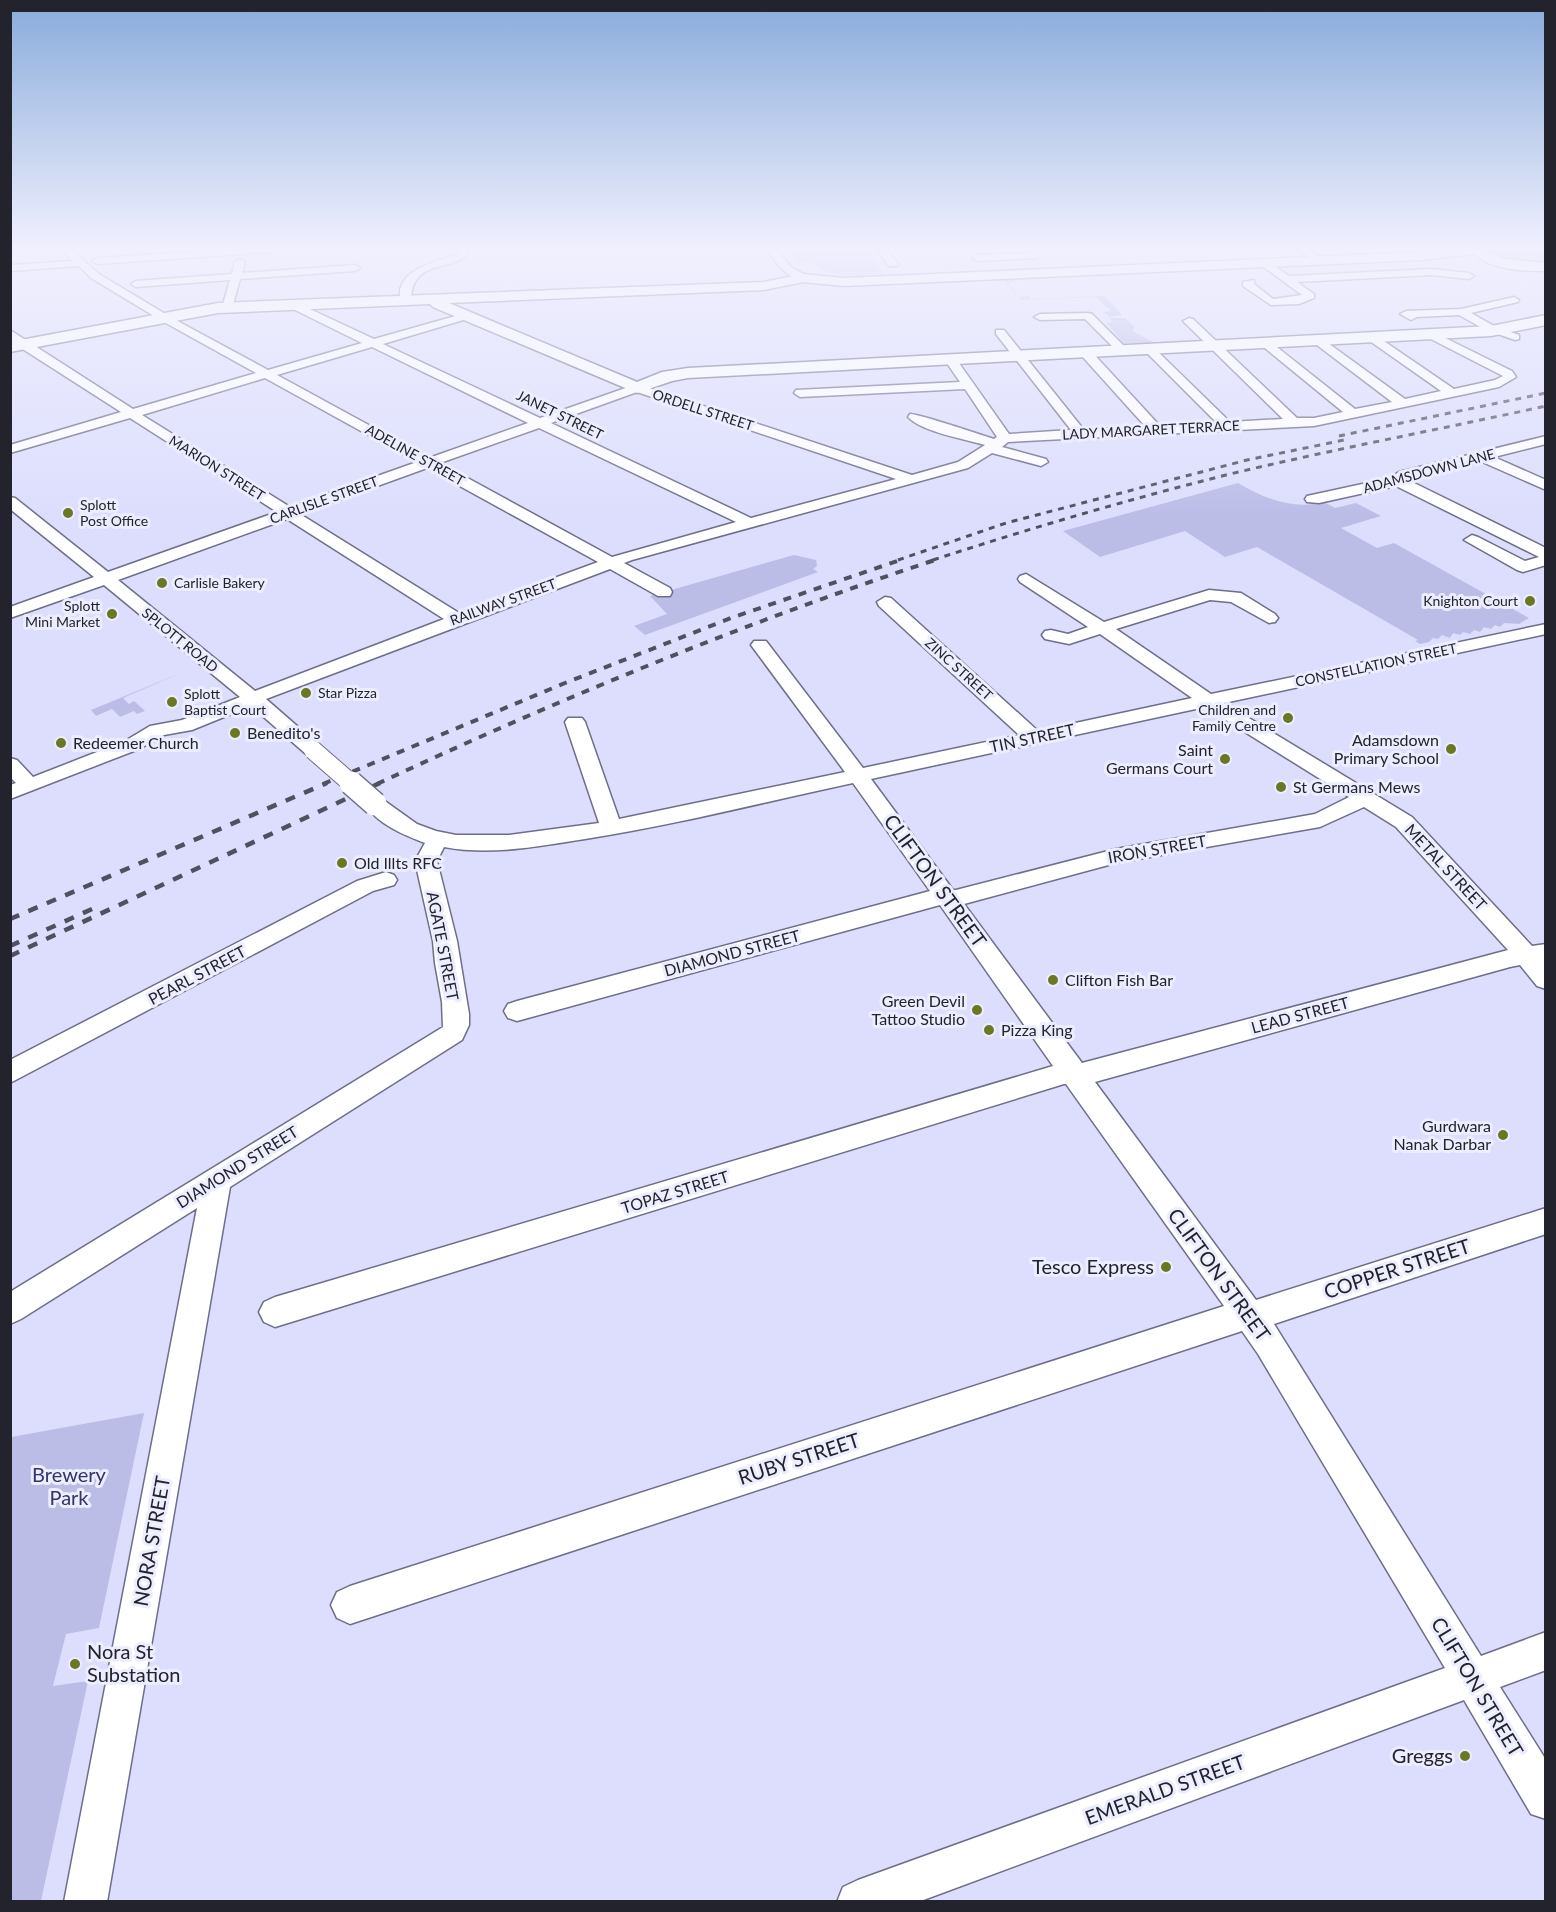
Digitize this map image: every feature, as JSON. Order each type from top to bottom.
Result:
[{"type":"street","points":[[14,341],[32,338]]},
{"type":"street","name":"ADELINE STREET","points":[[204,338],[664,592]]},
{"type":"street","name":"JANET STREET","points":[[364,338],[749,523]]},
{"type":"street","points":[[10,449],[390,338]]},
{"type":"street","name":"ORDELL STREET","points":[[519,338],[637,388],[911,479]]},
{"type":"street","points":[[1005,338],[1081,434]]},
{"type":"street","points":[[1110,338],[1122,350]]},
{"type":"street","points":[[1206,338],[1294,421]]},
{"type":"street","points":[[637,388],[668,376],[688,372],[1304,338]]},
{"type":"street","points":[[1330,338],[1402,403]]},
{"type":"street","points":[[1373,338],[1450,393]]},
{"type":"street","name":"LADY MARGARET TERRACE","points":[[998,443],[1081,434],[1294,421],[1314,422],[1499,382],[1510,377],[1506,372],[1438,338]]},
{"type":"street","name":"MARION STREET","points":[[14,341],[456,619]]},
{"type":"street","points":[[1264,342],[1352,413]]},
{"type":"street","points":[[1148,348],[1227,426]]},
{"type":"street","points":[[1085,352],[1156,430]]},
{"type":"street","points":[[950,359],[969,385],[998,443]]},
{"type":"street","points":[[800,393],[969,385]]},
{"type":"street","name":"CARLISLE STREET","points":[[10,613],[637,388]]},
{"type":"street","points":[[915,417],[928,424],[998,443],[1041,462]]},
{"type":"street","name":"ADAMSDOWN LANE","points":[[1312,499],[1398,481],[1397,478],[1404,475],[1545,440]]},
{"type":"street","name":"RAILWAY STREET","points":[[10,794],[132,745],[142,737],[169,726],[185,726],[456,619],[611,562],[968,464],[998,443]]},
{"type":"street","points":[[1480,456],[1545,486]]},
{"type":"street","points":[[1398,481],[1545,554]]},
{"type":"street","name":"SPLOTT ROAD","points":[[10,501],[253,698],[375,804],[410,829],[438,839],[496,843],[611,828]]},
{"type":"street","points":[[1472,540],[1523,567],[1545,560]]},
{"type":"street","name":"METAL STREET","points":[[1026,579],[1206,700],[1411,827],[1536,954],[1545,980]]},
{"type":"street","points":[[1051,635],[1069,639],[1209,595],[1235,597],[1269,618]]},
{"type":"street","name":"ZINC STREET","points":[[885,602],[1034,737]]},
{"type":"street","name":"CONSTELLATION STREET","points":[[1206,700],[1545,629]]},
{"type":"street","name":"CLIFTON STREET","points":[[760,645],[858,775],[1269,1343],[1545,1799]]},
{"type":"street","name":"TIN STREET","points":[[611,828],[1206,700]]},
{"type":"street","points":[[575,722],[611,828]]},
{"type":"street","points":[[10,764],[30,786]]},
{"type":"street","name":"IRON STREET","points":[[946,897],[956,898],[1116,856],[1312,822],[1328,817],[1365,798]]},
{"type":"street","name":"AGATE STREET","points":[[438,839],[426,861],[445,941],[443,954],[458,1021]]},
{"type":"street","name":"PEARL STREET","points":[[10,1074],[365,886],[386,880]]},
{"type":"street","name":"DIAMOND STREET","points":[[517,1011],[937,897],[946,897]]},
{"type":"street","name":"LEAD STREET","points":[[1075,1074],[1085,1074],[1510,958],[1536,954]]},
{"type":"street","name":"DIAMOND STREET","points":[[10,1309],[453,1033],[458,1021]]},
{"type":"street","name":"TOPAZ STREET","points":[[275,1312],[1064,1073],[1075,1074]]},
{"type":"street","name":"NORA STREET","points":[[85,1902],[217,1179]]},
{"type":"street","name":"COPPER STREET","points":[[1248,1315],[1260,1314],[1545,1221]]},
{"type":"street","name":"RUBY STREET","points":[[350,1605],[1213,1324],[1248,1315]]},
{"type":"street","name":"EMERALD STREET","points":[[858,1902],[1545,1651]]},
{"type":"green space","points":[[1119,338],[1146,338],[1157,344],[1123,343]]},
{"type":"green space","points":[[1238,483],[1258,494],[1290,504],[1324,502],[1335,508],[1356,503],[1381,516],[1341,528],[1377,548],[1394,543],[1529,618],[1519,624],[1504,623],[1500,627],[1495,625],[1491,629],[1484,627],[1480,632],[1474,630],[1470,634],[1453,633],[1450,638],[1442,635],[1438,639],[1433,638],[1429,642],[1420,644],[1415,641],[1418,640],[1257,547],[1225,557],[1185,531],[1100,557],[1063,531]]},
{"type":"green space","points":[[794,555],[816,560],[817,566],[813,569],[818,572],[645,635],[634,626],[667,614],[650,596]]},
{"type":"green space","points":[[183,672],[123,698],[129,704],[134,701],[145,711],[137,714],[134,711],[120,717],[112,709],[96,716],[91,710]]},
{"type":"green space","name":"Brewery Park","points":[[144,1413],[99,1628],[66,1634],[53,1686],[88,1681],[41,1901],[11,1901],[11,1437]]},
{"type":"railway","points":[[1339,436],[1546,393]]},
{"type":"railway","points":[[933,560],[1081,514],[1230,474],[1546,406]]},
{"type":"railway","points":[[898,560],[1006,523],[1247,460],[1349,439]]},
{"type":"railway","points":[[323,784],[565,683],[731,618],[903,559]]},
{"type":"railway","points":[[377,784],[514,722],[654,663],[724,635],[938,559]]},
{"type":"railway","points":[[10,919],[327,783]]},
{"type":"railway","points":[[10,956],[380,783]]},
{"type":"railway","points":[[10,946],[101,905]]},
{"type":"place","name":"Splott Post Office","points":[[68,513]]},
{"type":"place","name":"Carlisle Bakery","points":[[162,583]]},
{"type":"place","name":"Knighton Court","points":[[1530,601]]},
{"type":"place","name":"Splott Mini Market","points":[[112,614]]},
{"type":"place","name":"Star Pizza","points":[[306,693]]},
{"type":"place","name":"Splott Baptist Court","points":[[172,702]]},
{"type":"place","name":"Children and Family Centre","points":[[1288,718]]},
{"type":"place","name":"Benedito's","points":[[235,733]]},
{"type":"place","name":"Redeemer Church","points":[[61,743]]},
{"type":"place","name":"Adamsdown Primary School","points":[[1451,749]]},
{"type":"place","name":"Saint Germans Court","points":[[1225,759]]},
{"type":"place","name":"St Germans Mews","points":[[1281,787]]},
{"type":"place","name":"Old Illts RFC","points":[[342,863]]},
{"type":"place","name":"Clifton Fish Bar","points":[[1053,980]]},
{"type":"place","name":"Green Devil Tattoo Studio","points":[[977,1010]]},
{"type":"place","name":"Pizza King","points":[[989,1030]]},
{"type":"place","name":"Gurdwara Nanak Darbar","points":[[1503,1135]]},
{"type":"place","name":"Tesco Express","points":[[1166,1267]]},
{"type":"place","name":"Nora St Substation","points":[[75,1664]]},
{"type":"place","name":"Greggs","points":[[1465,1756]]}]
